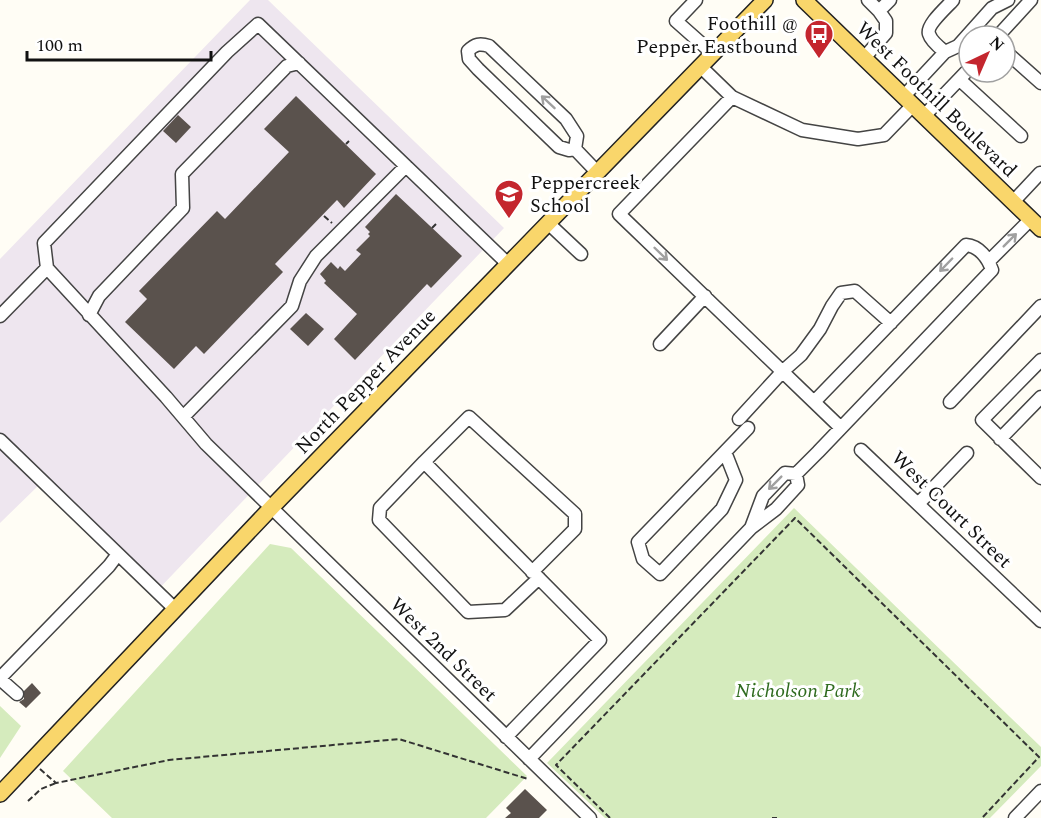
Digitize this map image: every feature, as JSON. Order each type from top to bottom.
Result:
[{"type":"main road","name":"North Pepper Avenue","points":[[0,794],[272,507],[765,0]]},
{"type":"main road","name":"West Foothill Boulevard","points":[[804,0],[1036,224]]},
{"type":"street","points":[[696,0],[676,21],[712,53]]},
{"type":"street","points":[[864,58],[886,33],[886,21],[868,0]]},
{"type":"street","points":[[879,11],[890,0]]},
{"type":"street","points":[[945,52],[929,35],[928,30],[953,0]]},
{"type":"street","points":[[914,106],[945,52],[958,46],[988,4],[1008,0]]},
{"type":"street","points":[[1009,24],[1031,0]]},
{"type":"street","points":[[0,316],[47,268],[44,243],[227,52],[258,24],[508,264]]},
{"type":"street","points":[[481,44],[489,46],[566,119],[577,136],[574,149],[559,147],[477,69],[469,59],[468,51],[473,46],[481,44]]},
{"type":"street","points":[[1017,62],[1041,83]]},
{"type":"street","points":[[89,315],[99,296],[183,208],[182,174],[287,66],[299,63]]},
{"type":"street","points":[[700,66],[732,97],[802,130],[858,139],[884,135],[914,106],[957,82]]},
{"type":"street","points":[[964,84],[1021,136]]},
{"type":"street","points":[[732,97],[619,214],[841,428]]},
{"type":"street","points":[[574,149],[597,172]]},
{"type":"street","points":[[183,417],[292,306],[300,281],[316,256],[406,166]]},
{"type":"street","points":[[1013,202],[1041,174]]},
{"type":"street","points":[[548,223],[581,254]]},
{"type":"street","points":[[989,261],[1036,224]]},
{"type":"street","points":[[796,474],[992,270],[989,261],[974,246],[966,245],[814,402]]},
{"type":"street","name":"West 2nd Street","points":[[47,268],[206,444],[590,818]]},
{"type":"street","points":[[739,419],[801,355],[820,329],[841,293],[855,291],[891,323]]},
{"type":"street","points":[[660,344],[705,296]]},
{"type":"street","points":[[950,402],[1041,306]]},
{"type":"street","points":[[1038,470],[1000,439],[982,420],[1041,360]]},
{"type":"street","points":[[1000,439],[1041,397]]},
{"type":"street","points":[[469,417],[575,514],[575,529],[505,610],[468,612],[379,520],[380,508],[424,462],[469,417]]},
{"type":"street","points":[[725,452],[736,480],[722,509],[660,574],[643,559],[638,542],[748,428]]},
{"type":"street","points":[[0,440],[175,609]]},
{"type":"street","name":"West Court Street","points":[[861,450],[1041,621]]},
{"type":"street","points":[[918,504],[967,453]]},
{"type":"street","points":[[424,462],[600,640],[506,737]]},
{"type":"street","points":[[751,528],[763,496],[785,473],[796,474]]},
{"type":"street","points":[[529,759],[751,528],[776,509],[798,485],[796,474]]},
{"type":"street","points":[[17,694],[0,678],[118,554]]},
{"type":"street","points":[[1018,817],[1041,791]]},
{"type":"path","points":[[324,216],[332,223]]},
{"type":"path","points":[[432,228],[436,224]]},
{"type":"path","points":[[610,818],[556,765],[795,518],[1039,757],[982,818]]},
{"type":"path","points":[[28,801],[41,789],[56,783],[169,760],[399,739],[528,779]]},
{"type":"path","points":[[31,762],[56,783]]},
{"type":"path","points":[[772,818],[777,818]]},
{"type":"shaded area","points":[[250,0],[268,0],[504,228],[152,596],[39,485],[0,523],[0,259]]},
{"type":"green space","name":"Nicholson Park","points":[[794,508],[1041,747],[1041,766],[990,818],[605,818],[547,763]]},
{"type":"green space","points":[[270,544],[291,548],[527,776],[486,818],[112,818],[63,771]]},
{"type":"green space","points":[[0,706],[21,726],[0,758]]},
{"type":"building","points":[[296,96],[376,174],[344,208],[337,200],[275,264],[283,272],[204,354],[196,346],[174,369],[125,322],[147,299],[139,291],[217,211],[225,219],[289,152],[264,129]]},
{"type":"building","points":[[178,115],[191,127],[176,143],[163,131]]},
{"type":"building","points":[[396,194],[462,256],[431,288],[427,284],[355,360],[334,339],[357,314],[324,283],[326,281],[320,274],[331,262],[338,269],[340,266],[345,271],[361,254],[356,250],[370,236],[368,234],[370,232],[365,227]]},
{"type":"building","points":[[306,313],[324,329],[308,346],[290,329]]},
{"type":"building","points":[[32,683],[41,693],[26,708],[19,702],[24,699],[24,691]]},
{"type":"building","points":[[525,789],[547,810],[539,818],[505,818],[511,813],[506,808]]},
{"type":"place","name":"Foothill @ Pepper Eastbound","points":[[819,60]]},
{"type":"place","name":"Peppercreek School","points":[[509,220]]}]
